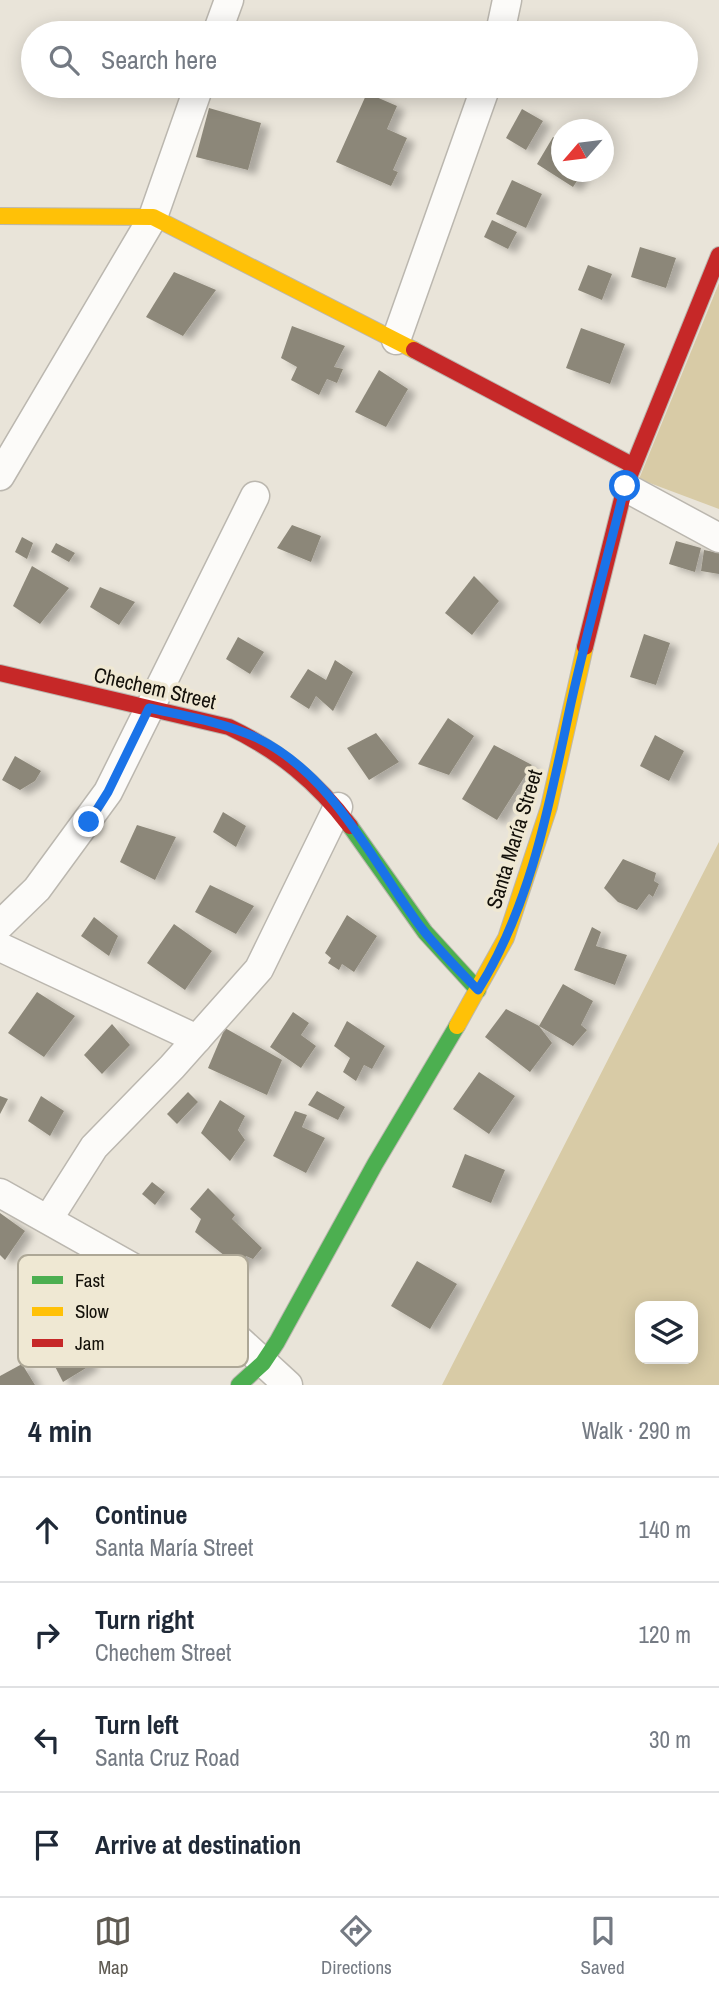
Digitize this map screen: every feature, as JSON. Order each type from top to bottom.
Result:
[{"type":"street","points":[[221,21],[229,0]]},
{"type":"street","points":[[502,21],[508,0]]},
{"type":"street","points":[[0,476],[153,217],[195,98]]},
{"type":"street","points":[[396,340],[482,98]]},
{"type":"street","points":[[0,216],[153,217],[396,340],[629,476],[719,538]]},
{"type":"street","name":"Santa María Street","points":[[239,1385],[263,1363],[506,937],[549,807],[572,701],[629,476],[690,333],[719,255]]},
{"type":"street","points":[[0,925],[37,889],[89,822],[108,792],[255,496]]},
{"type":"street","name":"Chechem Street","points":[[0,673],[229,727],[258,739],[288,757],[338,807],[418,923],[478,990]]},
{"type":"street","points":[[49,1218],[94,1147],[197,1039],[259,969],[338,807]]},
{"type":"street","points":[[0,947],[197,1039]]},
{"type":"street","points":[[0,1193],[113,1255]]},
{"type":"street","points":[[248,1349],[288,1385]]},
{"type":"shaded area","points":[[719,283],[719,509],[639,479]]},
{"type":"shaded area","points":[[719,842],[719,1385],[442,1385]]},
{"type":"building","points":[[365,98],[379,98],[397,106],[387,129],[407,138],[393,170],[398,172],[391,186],[336,162]]},
{"type":"building","points":[[209,108],[261,123],[248,170],[196,157]]},
{"type":"building","points":[[522,109],[543,121],[526,150],[506,138]]},
{"type":"building","points":[[551,140],[551,173],[537,164]]},
{"type":"building","points":[[512,180],[542,194],[526,228],[496,214]]},
{"type":"building","points":[[492,220],[517,232],[508,249],[484,237]]},
{"type":"building","points":[[640,247],[676,258],[666,288],[631,277]]},
{"type":"building","points":[[588,265],[612,274],[602,300],[578,290]]},
{"type":"building","points":[[174,272],[216,290],[183,336],[146,317]]},
{"type":"building","points":[[292,326],[345,346],[334,367],[343,369],[337,383],[327,379],[319,395],[291,380],[297,367],[281,358]]},
{"type":"building","points":[[581,328],[625,344],[610,384],[566,368]]},
{"type":"building","points":[[379,370],[408,389],[386,427],[355,412]]},
{"type":"building","points":[[292,525],[321,536],[311,562],[277,548]]},
{"type":"building","points":[[22,537],[33,543],[27,559],[15,552]]},
{"type":"building","points":[[676,541],[701,548],[695,572],[669,564]]},
{"type":"building","points":[[56,543],[75,553],[69,562],[51,552]]},
{"type":"building","points":[[704,550],[719,553],[719,574],[701,571]]},
{"type":"building","points":[[32,566],[69,588],[40,624],[13,606]]},
{"type":"building","points":[[474,576],[499,601],[472,635],[445,613]]},
{"type":"building","points":[[100,587],[135,602],[119,625],[90,607]]},
{"type":"building","points":[[644,634],[670,643],[656,685],[630,677]]},
{"type":"building","points":[[238,637],[264,652],[250,674],[226,659]]},
{"type":"building","points":[[335,660],[353,672],[333,711],[316,696],[309,709],[290,697],[308,669],[326,680]]},
{"type":"building","points":[[448,718],[474,736],[449,775],[418,764]]},
{"type":"building","points":[[376,733],[399,762],[369,780],[347,748]]},
{"type":"building","points":[[655,735],[684,751],[669,781],[640,766]]},
{"type":"building","points":[[494,745],[532,765],[497,820],[462,799]]},
{"type":"building","points":[[15,756],[41,771],[35,781],[20,790],[2,780]]},
{"type":"building","points":[[223,812],[246,826],[236,847],[213,832]]},
{"type":"building","points":[[137,825],[176,837],[155,880],[120,862]]},
{"type":"building","points":[[623,859],[656,873],[654,881],[659,884],[653,897],[649,894],[637,910],[618,902],[604,888]]},
{"type":"building","points":[[210,885],[254,906],[236,934],[195,912]]},
{"type":"building","points":[[347,915],[377,936],[354,972],[342,964],[339,970],[328,963],[331,958],[325,953]]},
{"type":"building","points":[[94,917],[118,936],[109,956],[81,936]]},
{"type":"building","points":[[174,924],[212,951],[185,990],[147,963]]},
{"type":"building","points":[[592,927],[601,932],[596,946],[627,955],[615,985],[574,970]]},
{"type":"building","points":[[563,984],[593,1001],[581,1025],[587,1030],[573,1046],[539,1026]]},
{"type":"building","points":[[37,992],[75,1016],[44,1057],[8,1033]]},
{"type":"building","points":[[506,1009],[539,1026],[552,1043],[530,1072],[485,1037]]},
{"type":"building","points":[[293,1012],[309,1023],[301,1035],[316,1046],[301,1068],[270,1047]]},
{"type":"building","points":[[347,1021],[385,1046],[372,1069],[364,1065],[356,1081],[343,1072],[350,1058],[334,1046]]},
{"type":"building","points":[[112,1024],[130,1045],[102,1074],[84,1055]]},
{"type":"building","points":[[225,1028],[282,1060],[267,1095],[208,1068]]},
{"type":"building","points":[[479,1072],[515,1096],[489,1134],[453,1109]]},
{"type":"building","points":[[317,1091],[345,1107],[338,1120],[308,1105]]},
{"type":"building","points":[[188,1092],[198,1102],[177,1124],[167,1114]]},
{"type":"building","points":[[0,1096],[8,1099],[0,1114]]},
{"type":"building","points":[[41,1096],[64,1111],[50,1136],[28,1121]]},
{"type":"building","points":[[220,1100],[245,1116],[238,1130],[245,1140],[230,1161],[201,1133]]},
{"type":"building","points":[[295,1111],[307,1115],[302,1127],[325,1138],[306,1173],[273,1156]]},
{"type":"building","points":[[465,1154],[505,1170],[491,1203],[452,1187]]},
{"type":"building","points":[[152,1182],[165,1192],[155,1205],[142,1194]]},
{"type":"building","points":[[208,1188],[235,1215],[232,1219],[262,1248],[253,1259],[248,1255],[224,1255],[195,1232],[201,1219],[190,1209]]},
{"type":"building","points":[[0,1213],[25,1231],[5,1260],[0,1255]]},
{"type":"building","points":[[417,1261],[457,1284],[430,1329],[391,1306]]},
{"type":"building","points":[[18,1366],[24,1367],[35,1385],[0,1385],[0,1376]]},
{"type":"building","points":[[55,1367],[88,1367],[63,1382]]},
{"type":"traffic: fast","points":[[350,826],[425,932],[478,990]]},
{"type":"traffic: fast","points":[[239,1385],[263,1363],[277,1342],[375,1164],[457,1026]]},
{"type":"traffic: slow","points":[[0,216],[153,217],[414,350]]},
{"type":"traffic: slow","points":[[457,1026],[506,938],[549,807],[585,647]]},
{"type":"traffic: jam","points":[[585,647],[625,487],[719,255]]},
{"type":"traffic: jam","points":[[414,350],[632,465]]},
{"type":"traffic: jam","points":[[0,673],[229,727],[264,746],[296,769],[324,795],[350,826]]},
{"type":"route","points":[[89,822],[108,792],[149,708],[229,727],[258,739],[288,757],[338,807],[418,923],[439,950],[478,990],[506,937],[549,807],[625,486]]}]
